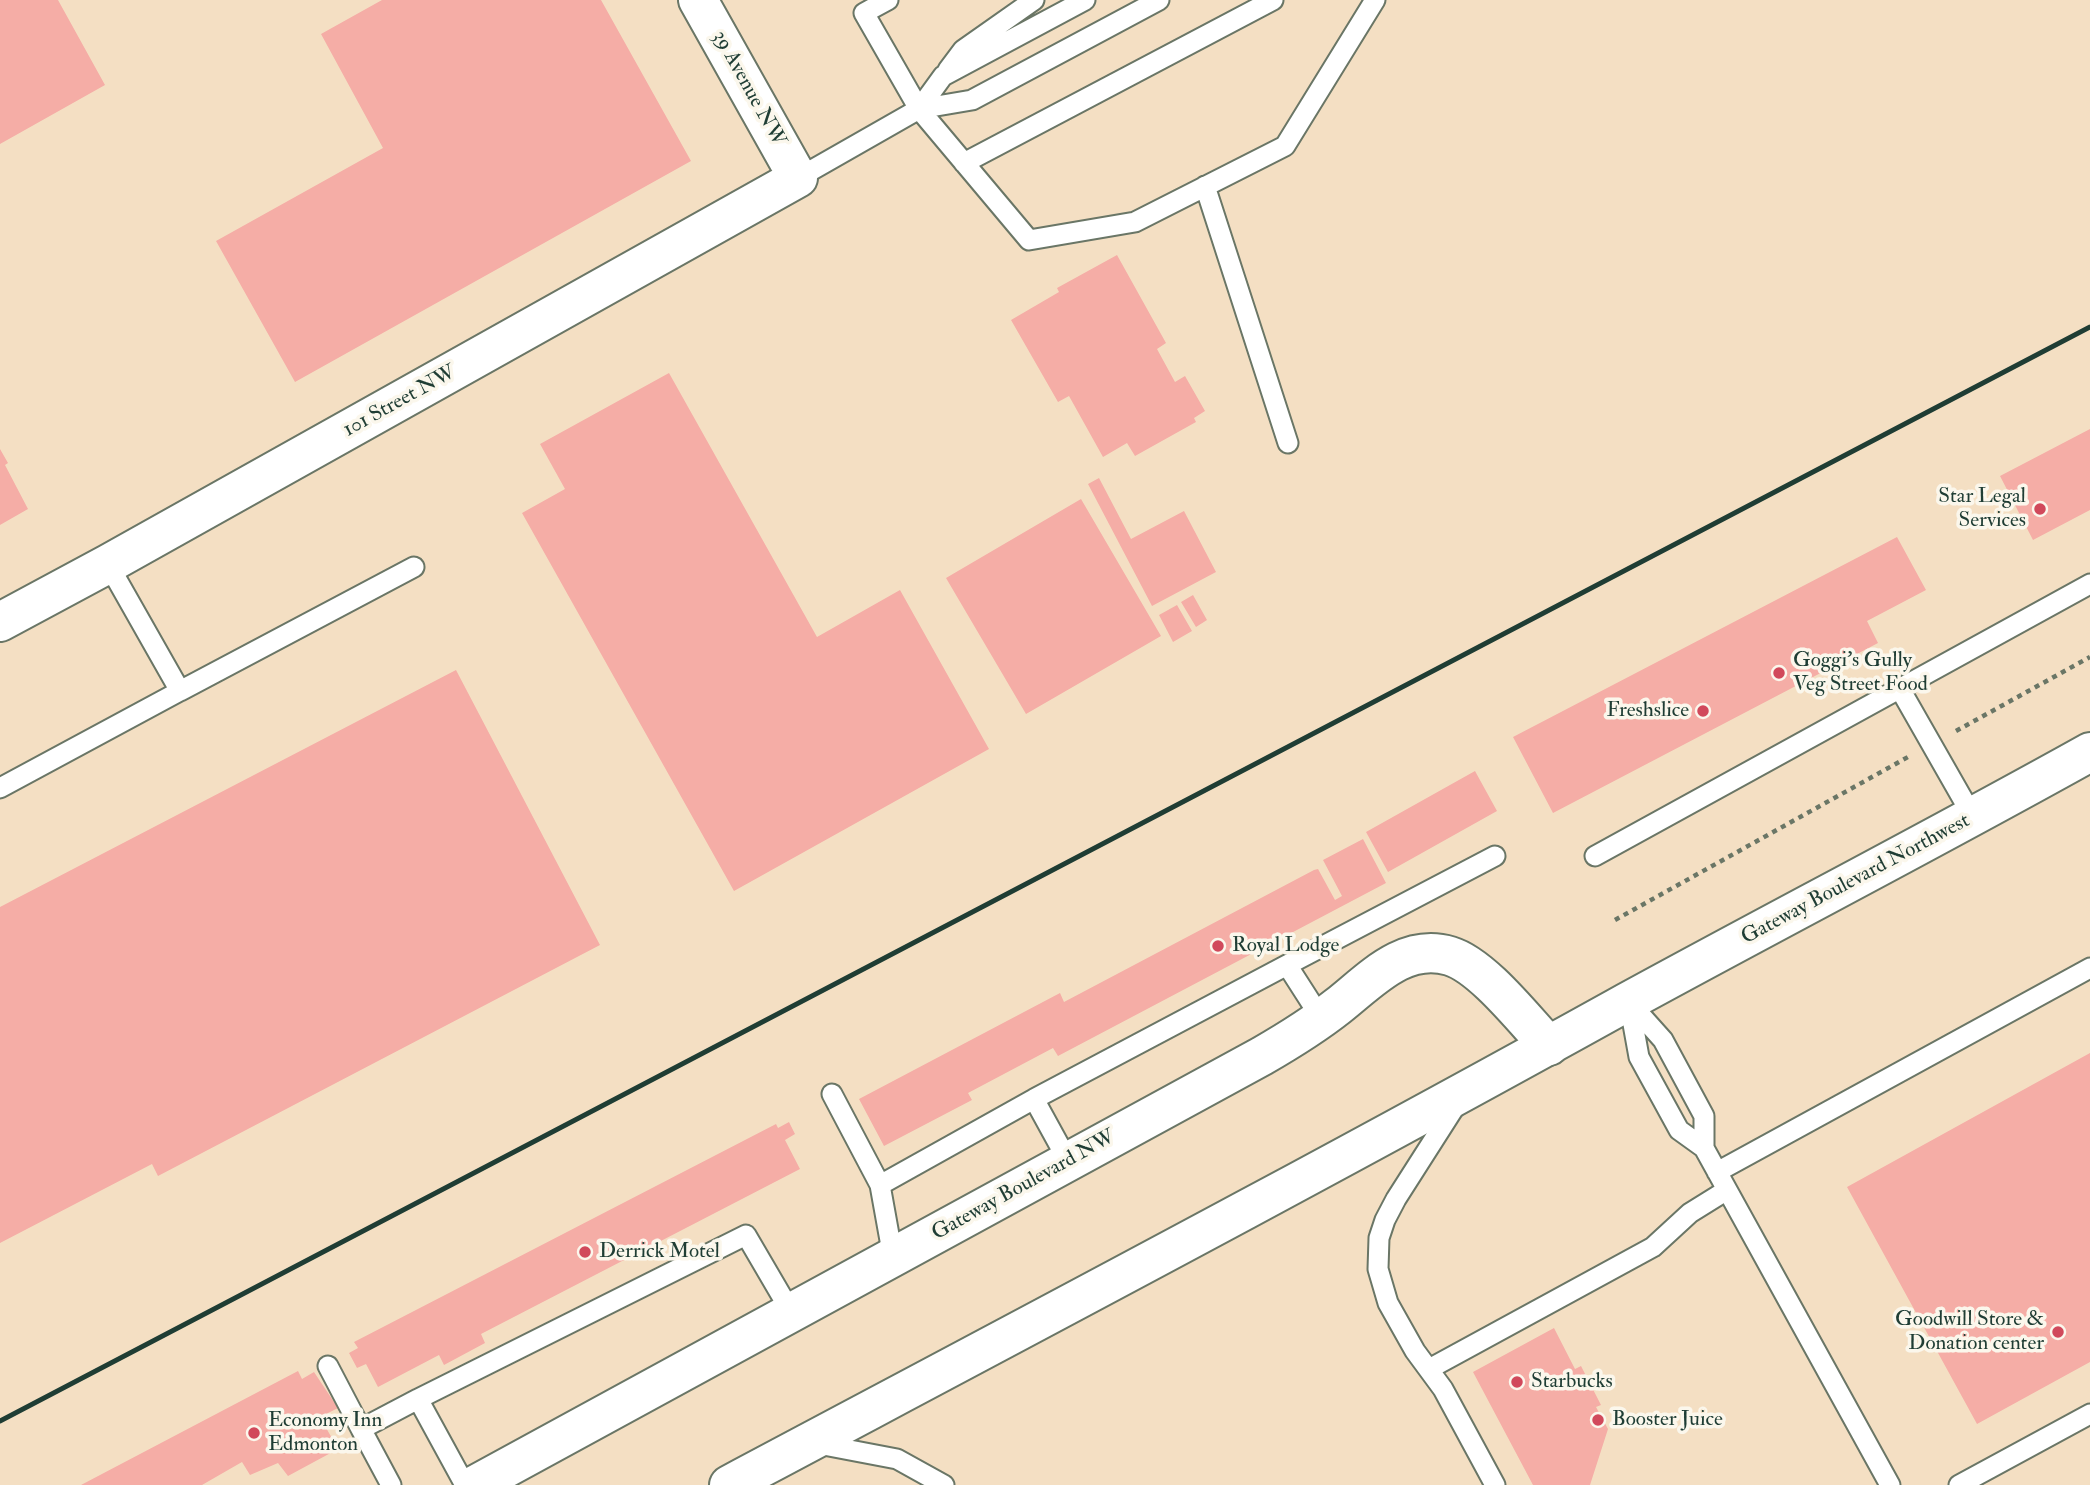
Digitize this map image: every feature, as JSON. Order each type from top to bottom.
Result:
[{"type":"main road","name":"39 Avenue NW","points":[[698,0],[798,178]]},
{"type":"main road","name":"101 Street NW","points":[[0,622],[798,178]]},
{"type":"main road","name":"Gateway Boulevard Northwest","points":[[1625,1004],[2090,752]]},
{"type":"main road","name":"Gateway Boulevard NW","points":[[475,1485],[1271,1051],[1321,1018],[1378,973],[1406,957],[1429,954],[1451,956],[1473,969],[1497,990],[1549,1046]]},
{"type":"main road","points":[[729,1485],[1464,1093],[1625,1004]]},
{"type":"lane","points":[[888,0],[860,7],[919,109],[1029,240],[1135,222],[1285,146],[1375,0]]},
{"type":"lane","points":[[919,109],[962,50],[1034,0]]},
{"type":"lane","points":[[943,76],[1086,0]]},
{"type":"lane","points":[[798,178],[919,109],[972,100],[1159,0]]},
{"type":"lane","points":[[964,163],[1273,0]]},
{"type":"lane","points":[[1205,186],[1288,443]]},
{"type":"lane","points":[[108,564],[180,691]]},
{"type":"lane","points":[[0,788],[414,567]]},
{"type":"lane","points":[[1595,856],[2090,584]]},
{"type":"lane","points":[[1900,689],[1973,817]]},
{"type":"lane","points":[[880,1185],[1034,1098],[1495,856]]},
{"type":"lane","points":[[1287,965],[1321,1018]]},
{"type":"lane","points":[[1717,1172],[2090,968]]},
{"type":"lane","points":[[1625,1004],[1663,1040],[1704,1116],[1704,1149]]},
{"type":"lane","points":[[1625,1004],[1639,1057],[1679,1130],[1704,1149],[1890,1485]]},
{"type":"lane","points":[[1464,1093],[1395,1199],[1379,1238],[1378,1269],[1388,1304],[1415,1351],[1443,1389],[1495,1485]]},
{"type":"lane","points":[[832,1094],[880,1185],[892,1257]]},
{"type":"lane","points":[[1034,1098],[1068,1161]]},
{"type":"lane","points":[[1429,1369],[1653,1247],[1690,1213],[1727,1190]]},
{"type":"lane","points":[[361,1429],[746,1235],[791,1312]]},
{"type":"lane","points":[[328,1366],[391,1485]]},
{"type":"lane","points":[[418,1399],[466,1485]]},
{"type":"lane","points":[[1959,1485],[2090,1414]]},
{"type":"lane","points":[[809,1442],[897,1459],[944,1485]]},
{"type":"path","points":[[1615,920],[2090,657]]},
{"type":"building","points":[[0,0],[58,0],[105,85],[0,144]]},
{"type":"building","points":[[382,0],[601,0],[691,161],[295,382],[216,241],[383,148],[321,34]]},
{"type":"building","points":[[1117,255],[1166,343],[1157,349],[1175,382],[1185,376],[1205,411],[1194,418],[1196,422],[1135,456],[1127,443],[1103,457],[1069,396],[1058,402],[1011,320],[1059,292],[1057,288]]},
{"type":"building","points":[[669,373],[817,637],[900,590],[989,749],[734,891],[522,513],[565,489],[540,444]]},
{"type":"building","points":[[2090,429],[2090,510],[2033,540],[2000,476]]},
{"type":"building","points":[[0,449],[8,463],[5,465],[28,509],[0,525]]},
{"type":"building","points":[[1099,478],[1131,539],[1184,511],[1216,572],[1152,606],[1088,484]]},
{"type":"building","points":[[1081,499],[1161,636],[1026,714],[946,578]]},
{"type":"building","points":[[1897,537],[1926,590],[1867,621],[1878,643],[1553,813],[1513,737]]},
{"type":"building","points":[[1193,595],[1207,620],[1196,627],[1181,602]]},
{"type":"building","points":[[1177,605],[1192,631],[1173,642],[1159,615]]},
{"type":"building","points":[[456,670],[600,945],[158,1176],[152,1164],[0,1243],[0,907]]},
{"type":"building","points":[[1475,771],[1497,811],[1388,872],[1366,832]]},
{"type":"building","name":"Royal Lodge","points":[[1363,839],[1386,883],[1058,1056],[1053,1048],[968,1093],[972,1100],[884,1146],[859,1099],[1060,993],[1064,1002],[1314,870],[1318,869],[1335,900],[1342,896],[1323,860]]},
{"type":"building","points":[[2090,1053],[2090,1362],[1977,1424],[1847,1187]]},
{"type":"building","name":"Derrick Motel","points":[[789,1122],[795,1134],[785,1140],[800,1169],[481,1334],[485,1343],[444,1365],[439,1355],[378,1387],[366,1364],[357,1368],[349,1353],[358,1348],[354,1342],[776,1124],[778,1128]]},
{"type":"building","points":[[1554,1328],[1575,1369],[1581,1366],[1601,1405],[1596,1407],[1608,1429],[1590,1485],[1533,1485],[1473,1372]]},
{"type":"building","name":"Economy Inn Edmonton","points":[[298,1371],[302,1379],[314,1372],[338,1408],[320,1417],[338,1449],[288,1476],[278,1463],[250,1475],[242,1462],[202,1485],[81,1485]]},
{"type":"railway","points":[[0,1421],[2090,327]]},
{"type":"place","name":"Star Legal Services","points":[[2040,509]]},
{"type":"place","name":"Goggi's Gully Veg Street Food","points":[[1779,673]]},
{"type":"place","name":"Freshslice","points":[[1703,711]]},
{"type":"place","name":"Royal Lodge","points":[[1218,946]]},
{"type":"place","name":"Derrick Motel","points":[[585,1252]]},
{"type":"place","name":"Goodwill Store & Donation center","points":[[2058,1332]]},
{"type":"place","name":"Starbucks","points":[[1517,1382]]},
{"type":"place","name":"Booster Juice","points":[[1598,1420]]},
{"type":"place","name":"Economy Inn Edmonton","points":[[254,1433]]}]
